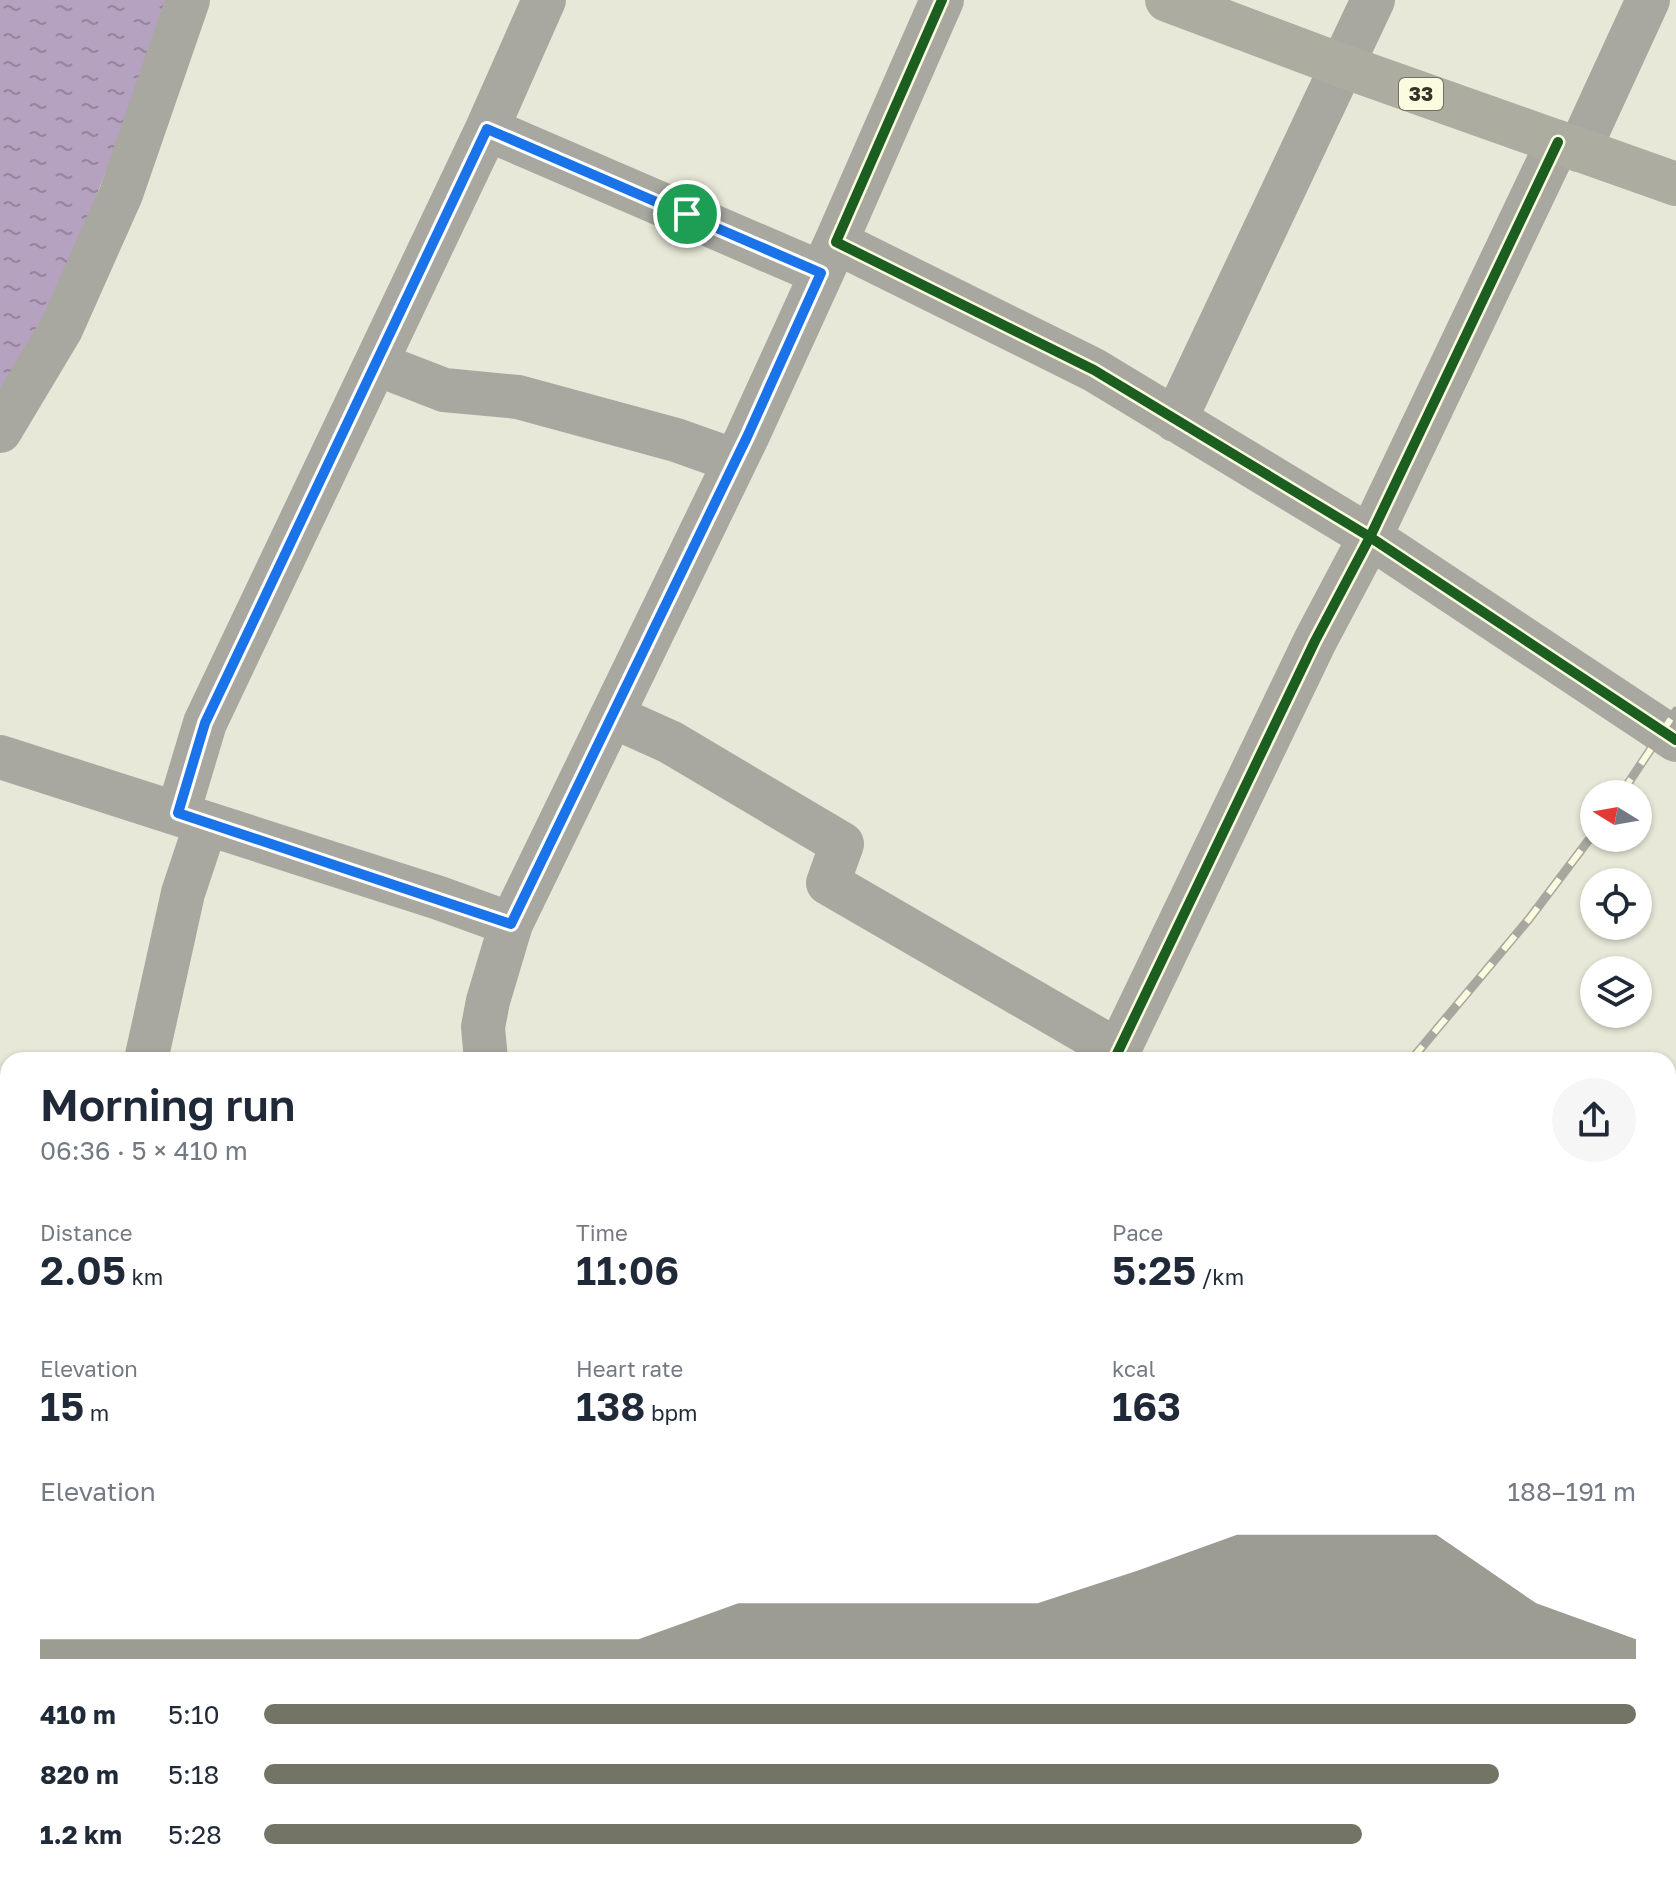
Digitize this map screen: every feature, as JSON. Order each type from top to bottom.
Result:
[{"type":"main road","name":"33","points":[[1167,0],[1676,184]]},
{"type":"street","points":[[0,431],[61,329],[121,194],[188,0]]},
{"type":"street","points":[[148,1052],[183,893],[205,723],[377,364],[544,0]]},
{"type":"street","points":[[485,1052],[483,1027],[488,1001],[511,924],[735,461],[829,258],[942,0]]},
{"type":"street","points":[[1175,420],[1373,0]]},
{"type":"street","points":[[1118,1052],[1315,641],[1568,146],[1648,0]]},
{"type":"street","points":[[487,129],[829,258],[1094,370],[1370,537],[1676,740]]},
{"type":"street","points":[[377,364],[444,390],[518,397],[676,440],[735,461]]},
{"type":"street","points":[[612,716],[670,742],[842,844],[828,883],[1109,1052]]},
{"type":"street","points":[[0,757],[511,924]]},
{"type":"water","points":[[0,0],[172,0],[72,259],[0,411]]},
{"type":"railway","points":[[1630,780],[1676,711]]},
{"type":"railway","points":[[1418,1052],[1529,919],[1580,852]]},
{"type":"cycle path","points":[[942,0],[836,242],[1094,370],[1370,537],[1676,740]]},
{"type":"cycle path","points":[[1118,1052],[1315,641],[1370,537],[1558,142]]},
{"type":"route","points":[[487,129],[687,214],[821,273],[747,437],[511,924],[178,813],[205,723],[487,129]]}]
